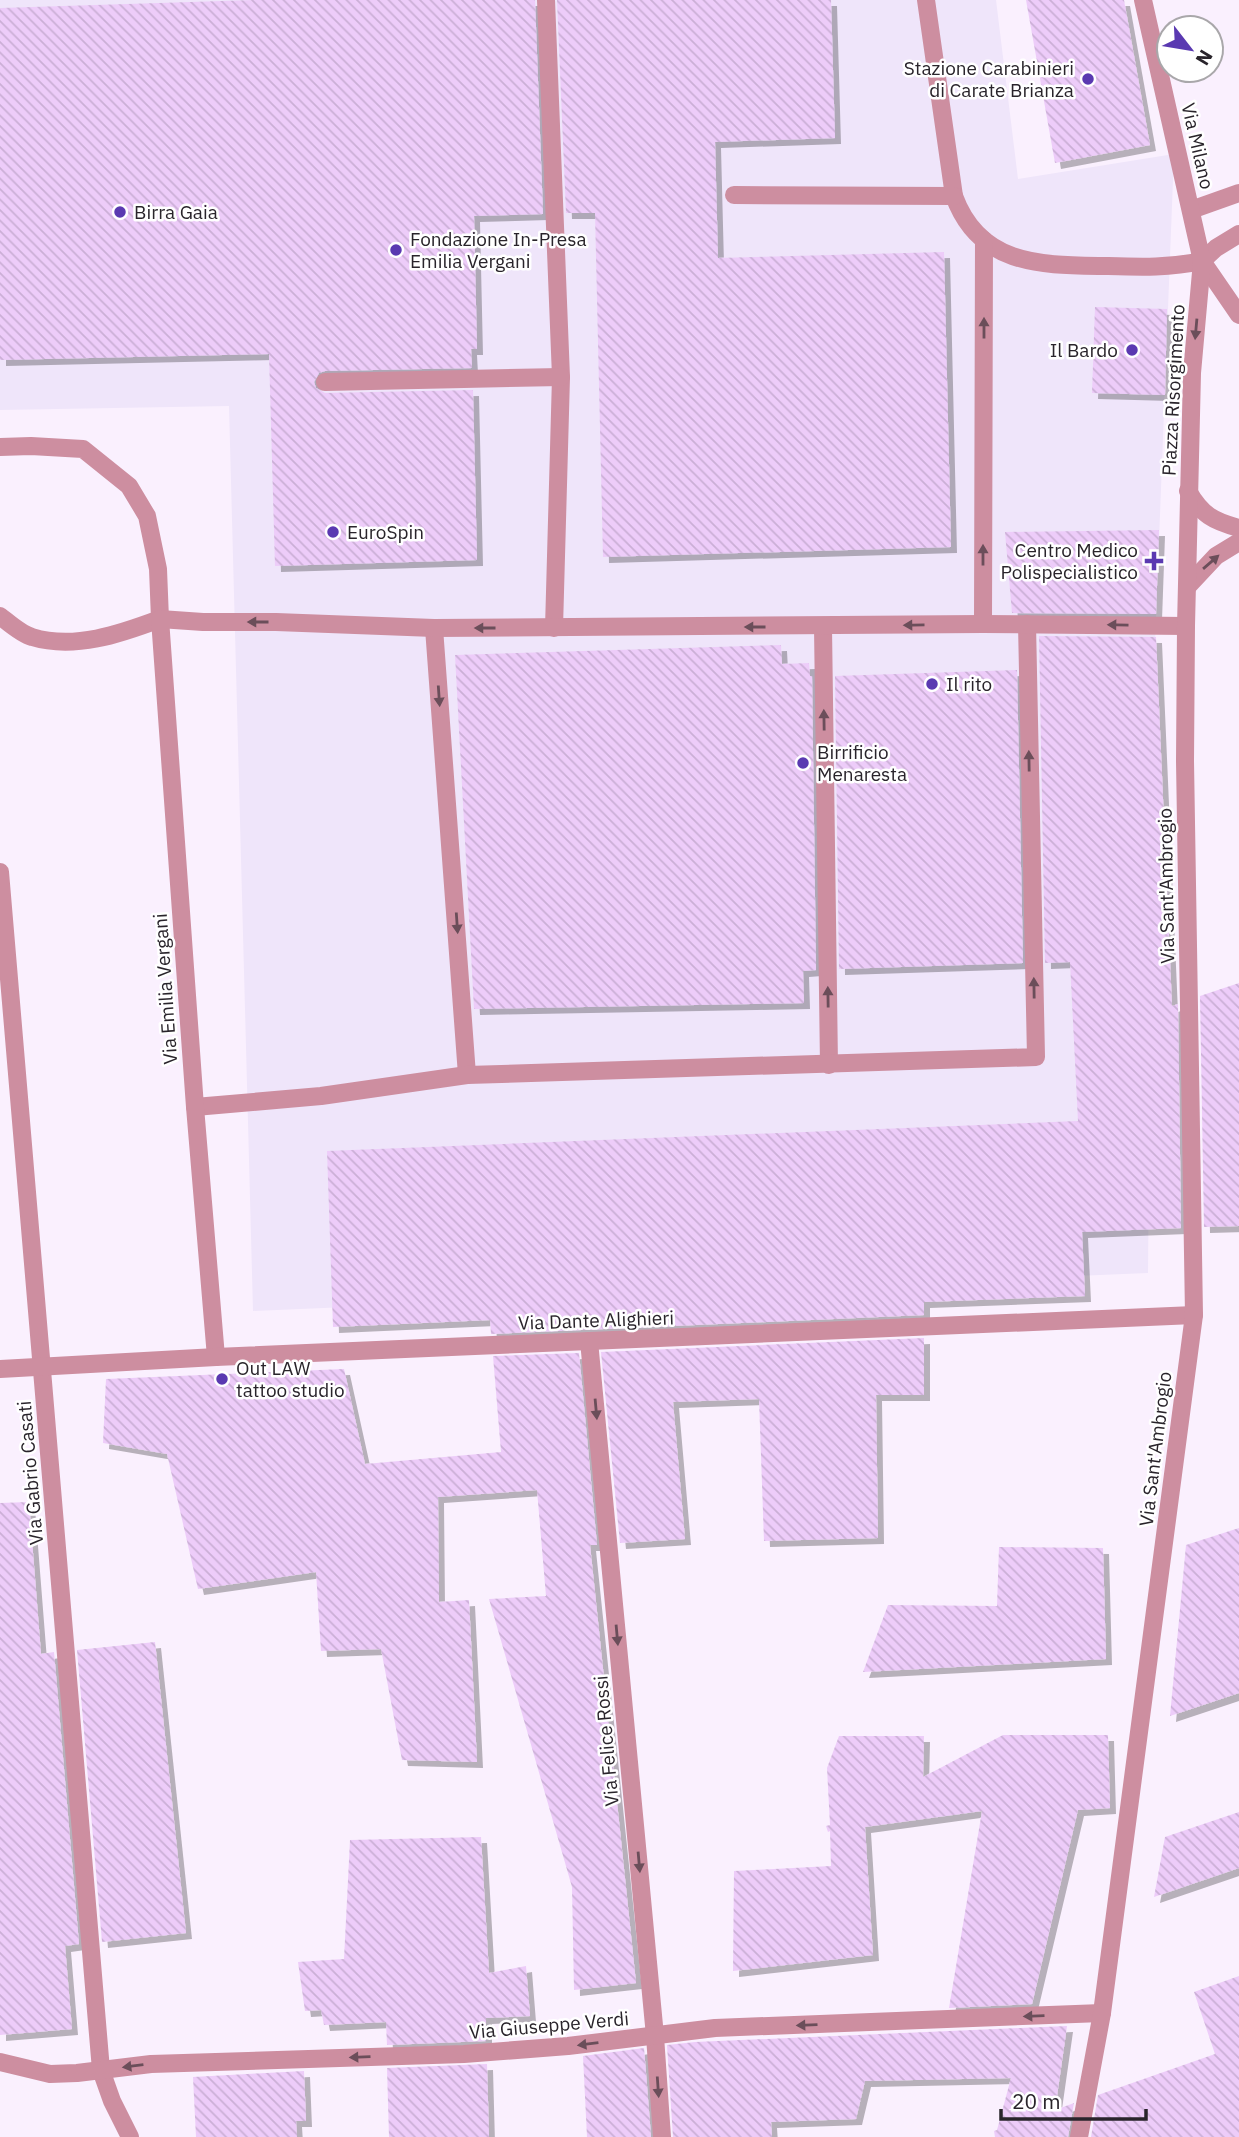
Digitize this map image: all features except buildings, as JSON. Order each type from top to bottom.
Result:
[{"type":"street","points":[[546,0],[561,377],[554,628]]},
{"type":"street","points":[[926,0],[954,197],[970,229],[998,251],[1020,260],[1050,265],[1171,267],[1202,261],[1216,248],[1239,234]]},
{"type":"street","name":"Via Milano","points":[[1143,0],[1202,261]]},
{"type":"street","points":[[1191,210],[1239,194]]},
{"type":"street","points":[[734,195],[954,197]]},
{"type":"street","points":[[983,624],[984,240]]},
{"type":"street","points":[[1202,261],[1239,315]]},
{"type":"street","name":"Piazza Risorgimento","points":[[1185,761],[1192,373],[1202,261]]},
{"type":"street","points":[[325,382],[561,377]]},
{"type":"street","name":"Via Emilia Vergani","points":[[0,447],[83,449],[129,486],[148,516],[158,569],[159,619],[216,1357]]},
{"type":"street","points":[[1188,491],[1196,506],[1205,515],[1239,528]]},
{"type":"street","points":[[1187,587],[1216,556],[1239,542]]},
{"type":"street","points":[[0,616],[30,637],[73,642],[123,632],[159,619],[434,628],[1186,625]]},
{"type":"street","points":[[195,1107],[321,1096],[467,1075],[1036,1056],[1027,624]]},
{"type":"street","points":[[823,626],[829,1065]]},
{"type":"street","points":[[434,628],[467,1075]]},
{"type":"street","name":"Via Sant'Ambrogio","points":[[1079,2137],[1102,2013],[1194,1315],[1185,761]]},
{"type":"street","name":"Via Gabrio Casati","points":[[0,872],[101,2070],[112,2101],[130,2137]]},
{"type":"street","name":"Via Dante Alighieri","points":[[0,1369],[216,1357],[1194,1315]]},
{"type":"street","name":"Via Felice Rossi","points":[[589,1341],[655,2036],[662,2137]]},
{"type":"street","name":"Via Giuseppe Verdi","points":[[0,2062],[50,2074],[151,2064],[464,2054],[568,2046],[715,2028],[1102,2013]]},
{"type":"shaded area","points":[[0,0],[996,0],[1018,179],[1174,154],[1153,695],[1148,1273],[253,1311],[229,406],[0,410]]},
{"type":"place","name":"Stazione Carabinieri di Carate Brianza","points":[[1088,79]]},
{"type":"place","name":"Birra Gaia","points":[[120,212]]},
{"type":"place","name":"Fondazione In-Presa Emilia Vergani","points":[[396,250]]},
{"type":"place","name":"Il Bardo","points":[[1132,350]]},
{"type":"place","name":"EuroSpin","points":[[333,532]]},
{"type":"place","name":"Centro Medico Polispecialistico","points":[[1154,561]]},
{"type":"place","name":"Il rito","points":[[932,684]]},
{"type":"place","name":"Birrificio Menaresta","points":[[803,763]]},
{"type":"place","name":"Out LAW tattoo studio","points":[[222,1379]]}]
